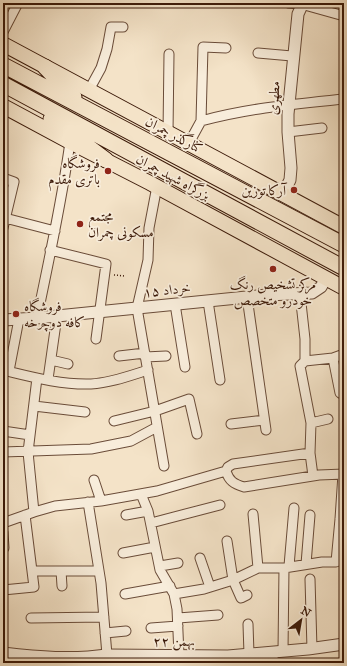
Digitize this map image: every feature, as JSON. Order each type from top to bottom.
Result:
[{"type":"highway","name":"بزرگراه شهید چمران","points":[[3,65],[344,245]]},
{"type":"highway","points":[[45,67],[88,110]]},
{"type":"highway","points":[[3,84],[106,160]]},
{"type":"highway","name":"بزرگراه شهید چمران","points":[[3,84],[344,268]]},
{"type":"main road","name":"کنارگذر چمران","points":[[3,44],[344,227]]},
{"type":"main road","points":[[3,106],[156,186],[344,288]]},
{"type":"street","points":[[3,32],[18,3]]},
{"type":"street","points":[[288,3],[301,3],[344,16]]},
{"type":"street","name":"مطهری","points":[[283,194],[290,180],[291,174],[288,104],[292,56],[301,3]]},
{"type":"street","points":[[89,90],[102,68],[111,27],[123,27]]},
{"type":"street","points":[[189,143],[201,121],[203,47],[226,48]]},
{"type":"street","points":[[258,53],[292,56]]},
{"type":"street","points":[[168,133],[169,54]]},
{"type":"street","points":[[201,121],[220,116],[288,104],[344,99]]},
{"type":"street","points":[[288,132],[322,128]]},
{"type":"street","points":[[37,318],[55,231],[70,142]]},
{"type":"street","points":[[3,178],[14,182],[4,222],[55,231]]},
{"type":"street","points":[[156,186],[149,228],[147,266],[137,308],[164,466]]},
{"type":"street","points":[[50,250],[106,264],[106,274],[96,339]]},
{"type":"street","name":"۱۵ خرداد","points":[[3,320],[247,297],[312,293],[321,287],[326,278]]},
{"type":"street","points":[[300,294],[305,339],[305,361]]},
{"type":"street","points":[[247,297],[266,430]]},
{"type":"street","points":[[208,301],[220,380]]},
{"type":"street","points":[[175,304],[185,367]]},
{"type":"street","points":[[48,379],[57,316]]},
{"type":"street","points":[[19,319],[6,370],[68,384],[92,384],[119,379],[148,370]]},
{"type":"street","points":[[313,476],[310,453],[311,423],[300,366],[305,361],[333,358],[344,354]]},
{"type":"street","points":[[118,356],[166,356]]},
{"type":"street","points":[[333,358],[340,393],[344,395]]},
{"type":"street","points":[[50,360],[68,364]]},
{"type":"street","points":[[34,512],[28,452],[36,378]]},
{"type":"street","points":[[114,420],[155,411],[189,399],[197,434]]},
{"type":"street","points":[[34,406],[85,412]]},
{"type":"street","points":[[311,423],[328,419]]},
{"type":"street","points":[[231,424],[264,420]]},
{"type":"street","points":[[3,452],[91,449],[131,441],[157,427]]},
{"type":"street","points":[[3,431],[30,435]]},
{"type":"street","points":[[3,523],[55,506],[101,502],[157,491],[226,471],[228,467],[233,464],[310,453]]},
{"type":"street","points":[[125,594],[210,588],[233,580],[258,568],[340,563],[340,519],[344,474],[313,476],[244,487],[236,485],[229,480],[226,471]]},
{"type":"street","points":[[94,480],[101,502]]},
{"type":"street","points":[[141,494],[148,511],[160,570],[172,590],[184,658]]},
{"type":"street","points":[[88,502],[99,571],[105,633],[110,658]]},
{"type":"street","points":[[151,523],[220,505]]},
{"type":"street","points":[[283,651],[287,567],[294,508]]},
{"type":"street","points":[[126,514],[148,511]]},
{"type":"street","points":[[253,514],[258,568]]},
{"type":"street","points":[[3,590],[34,587],[25,515]]},
{"type":"street","points":[[306,564],[310,516]]},
{"type":"street","points":[[3,532],[4,548]]},
{"type":"street","points":[[227,541],[233,580],[240,598],[247,595]]},
{"type":"street","points":[[124,553],[155,547]]},
{"type":"street","points":[[200,558],[210,588]]},
{"type":"street","points":[[160,566],[178,563]]},
{"type":"street","points":[[32,571],[99,571]]},
{"type":"street","points":[[61,571],[62,586]]},
{"type":"street","points":[[310,578],[312,649]]},
{"type":"street","points":[[151,628],[218,615]]},
{"type":"street","points":[[31,618],[104,617]]},
{"type":"street","points":[[248,624],[249,654]]},
{"type":"street","points":[[105,633],[126,631]]},
{"type":"street","name":"۲۲ بهمن","points":[[7,657],[48,660],[91,658],[148,659],[249,654],[273,658],[283,651],[312,649],[344,644]]},
{"type":"path","points":[[106,274],[125,276]]},
{"type":"place","name":"فروشگاه باتری مقدم","points":[[108,171]]},
{"type":"place","name":"آرکا توزین","points":[[294,190]]},
{"type":"place","name":"مجتمع مسکونی چمران","points":[[80,224]]},
{"type":"place","name":"مرکز تشخیص رنگ خودرو متخصص","points":[[273,269]]},
{"type":"place","name":"فروشگاه کافه دوچرخه","points":[[16,314]]}]
